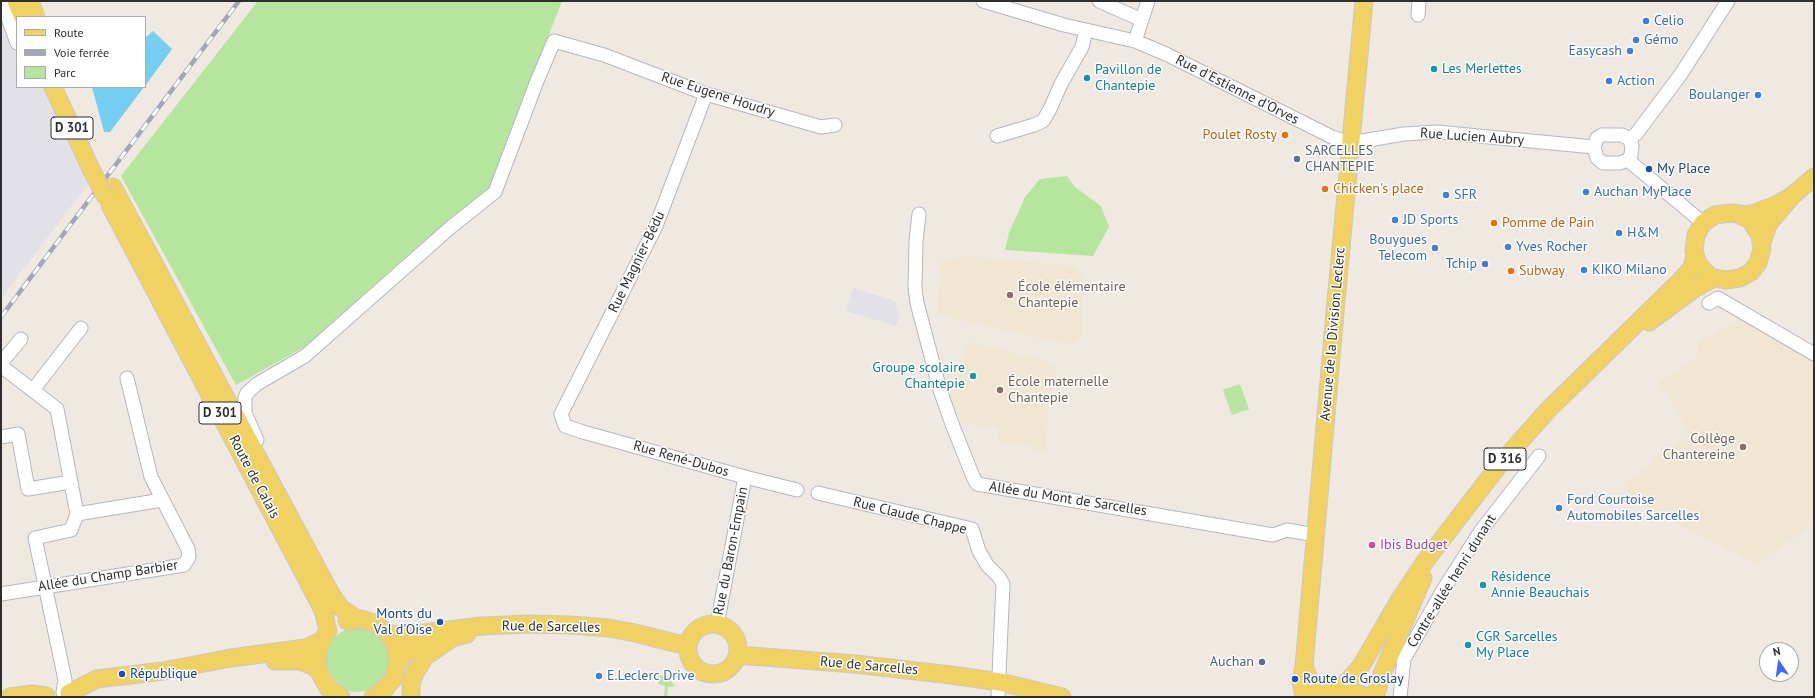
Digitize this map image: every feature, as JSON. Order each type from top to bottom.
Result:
[{"type":"main road","points":[[16,1],[23,16]]},
{"type":"main road","points":[[30,1],[36,16]]},
{"type":"main road","name":"Avenue de la Division Leclerc","points":[[1302,685],[1364,1]]},
{"type":"main road","name":"D 301","points":[[54,88],[110,192]]},
{"type":"main road","name":"D 301","points":[[65,88],[95,164]]},
{"type":"main road","points":[[1793,195],[1762,210],[1749,214],[1732,213],[1715,215],[1703,223],[1698,229],[1694,242],[1695,257],[1700,268],[1707,275],[1724,280],[1735,280],[1751,272],[1758,264],[1761,256],[1762,242],[1769,223],[1793,195],[1814,177]]},
{"type":"main road","name":"Route de Calais","points":[[110,192],[224,393],[336,601],[346,612],[357,619]]},
{"type":"main road","name":"Route de Calais","points":[[110,192],[323,610],[325,636]]},
{"type":"main road","points":[[1738,214],[1750,220],[1754,224],[1762,242]]},
{"type":"main road","name":"D 316","points":[[1335,693],[1361,666],[1410,582],[1478,492],[1525,434],[1684,276],[1691,268],[1695,257]]},
{"type":"main road","name":"D 316","points":[[1609,351],[1694,289],[1714,278]]},
{"type":"main road","name":"D 316","points":[[1375,697],[1396,640],[1440,544]]},
{"type":"main road","points":[[86,697],[88,693],[96,686],[106,683],[231,658],[306,648],[343,622],[357,619],[374,623],[388,634],[397,650],[398,664]]},
{"type":"main road","points":[[411,697],[411,684],[414,673],[425,657],[452,638],[506,626],[529,624]]},
{"type":"main road","name":"Rue de Sarcelles","points":[[388,634],[406,635],[482,626],[529,624],[571,625],[635,632],[687,646]]},
{"type":"main road","points":[[709,624],[717,625],[725,627],[731,632],[737,643],[738,655],[735,663],[726,671],[714,675],[706,674],[694,667],[688,654],[687,646],[694,632],[701,627],[709,624]]},
{"type":"main road","name":"Rue de Sarcelles","points":[[389,691],[398,664],[404,654],[414,648],[460,629]]},
{"type":"main road","points":[[325,636],[317,654],[318,670],[328,688],[341,697]]},
{"type":"main road","name":"Rue de Sarcelles","points":[[738,655],[904,669],[999,689]]},
{"type":"main road","points":[[10,697],[32,694],[46,697],[52,694],[69,694],[97,679],[163,671],[288,660],[306,663],[318,670]]},
{"type":"main road","name":"Avenue de la Division Leclerc","points":[[1302,685],[1309,679],[1317,689],[1335,693]]},
{"type":"main road","points":[[999,689],[1062,697]]},
{"type":"main road","points":[[373,697],[389,691]]},
{"type":"main road","points":[[1335,693],[1353,691],[1367,697]]},
{"type":"street","points":[[2,1],[16,40]]},
{"type":"street","name":"Rue d'Estienne d'Orves","points":[[983,1],[1086,30],[1135,41],[1166,54],[1332,137],[1350,143]]},
{"type":"street","points":[[1099,1],[1142,20]]},
{"type":"street","points":[[1135,41],[1148,1]]},
{"type":"street","points":[[1418,15],[1419,1]]},
{"type":"street","points":[[1629,139],[1636,134],[1681,74],[1728,1]]},
{"type":"street","points":[[997,136],[1043,121],[1082,47],[1086,30]]},
{"type":"street","name":"Rue Eugene Houdry","points":[[277,492],[267,460],[245,413],[245,398],[247,393],[257,384],[305,356],[445,232],[495,192],[537,81],[554,41],[604,55],[706,94],[821,127],[835,125]]},
{"type":"street","name":"Rue Magnier-Bédu","points":[[565,426],[561,414],[656,226],[706,94]]},
{"type":"street","name":"Rue Lucien Aubry","points":[[1350,143],[1404,134],[1437,132],[1594,147]]},
{"type":"street","points":[[1602,135],[1622,135],[1629,139],[1632,145],[1631,155],[1628,160],[1620,163],[1603,163],[1597,158],[1594,147],[1597,138],[1602,135]]},
{"type":"street","points":[[1628,160],[1703,223]]},
{"type":"street","name":"Allée du Mont de Sarcelles","points":[[919,214],[916,241],[915,288],[917,303],[942,397],[977,484],[1273,535],[1287,530],[1315,535]]},
{"type":"street","points":[[1709,303],[1718,298],[1814,354]]},
{"type":"street","points":[[33,390],[81,328]]},
{"type":"street","points":[[21,338],[1,364],[57,408],[77,514],[71,530],[35,538],[69,694]]},
{"type":"street","name":"Allée du Champ Barbier","points":[[1,594],[184,565],[189,557],[188,549],[151,476],[127,378]]},
{"type":"street","name":"Rue René-Dubos","points":[[565,426],[745,477],[797,490]]},
{"type":"street","points":[[1,437],[18,434],[28,489],[71,482]]},
{"type":"street","name":"Contre-allée henri dunant","points":[[1400,697],[1404,659],[1414,640],[1443,590],[1480,532],[1539,456]]},
{"type":"street","name":"Rue du Baron-Empain","points":[[717,625],[745,477]]},
{"type":"street","name":"Rue Claude Chappe","points":[[818,493],[972,529],[979,551],[987,565],[999,577],[1003,584],[999,689]]},
{"type":"street","points":[[77,514],[162,500]]},
{"type":"shaded area","points":[[1,9],[16,52],[16,88],[43,88],[89,183],[1,298]]},
{"type":"shaded area","name":"École élémentaire Chantepie","points":[[967,256],[1072,266],[1083,275],[1081,338],[1074,345],[937,315],[941,261]]},
{"type":"shaded area","points":[[853,288],[895,301],[899,317],[896,326],[846,311]]},
{"type":"shaded area","name":"Collège Chantereine","points":[[1741,318],[1814,360],[1814,524],[1756,564],[1630,499],[1624,483],[1653,464],[1651,459],[1691,435],[1659,382],[1697,358],[1698,342]]},
{"type":"shaded area","name":"École maternelle Chantepie","points":[[968,342],[1048,361],[1048,365],[1056,366],[1053,400],[1049,400],[1045,451],[1030,449],[1030,446],[998,443],[998,427],[959,423],[938,365],[939,360],[960,365]]},
{"type":"green space","points":[[258,1],[562,1],[490,187],[408,255],[306,346],[236,385],[121,176]]},
{"type":"green space","points":[[1067,176],[1075,187],[1101,206],[1109,227],[1093,256],[1005,250],[1009,233],[1025,197],[1040,179]]},
{"type":"green space","points":[[1240,384],[1249,409],[1232,415],[1223,390]]},
{"type":"green space","points":[[351,628],[363,628],[380,637],[387,648],[389,660],[387,672],[380,683],[363,692],[351,692],[339,687],[330,678],[325,666],[325,654],[330,642],[339,633]]},
{"type":"green space","points":[[659,675],[666,676],[675,686],[668,687],[667,697],[664,697],[665,686],[658,684]]},
{"type":"water","points":[[153,31],[172,49],[146,85],[146,37]]},
{"type":"water","points":[[92,88],[143,88],[110,132],[104,132]]},
{"type":"railway","points":[[1,317],[239,1]]},
{"type":"place","name":"Celio","points":[[1646,21]]},
{"type":"place","name":"Gémo","points":[[1636,40]]},
{"type":"place","name":"Easycash","points":[[1630,51]]},
{"type":"place","name":"Les Merlettes","points":[[1434,69]]},
{"type":"place","name":"Pavillon de Chantepie","points":[[1087,78]]},
{"type":"place","name":"Action","points":[[1609,81]]},
{"type":"place","name":"Boulanger","points":[[1758,95]]},
{"type":"place","name":"Poulet Rosty","points":[[1285,135]]},
{"type":"place","name":"SARCELLES CHANTEPIE","points":[[1297,159]]},
{"type":"place","name":"My Place","points":[[1649,169]]},
{"type":"place","name":"Chicken's place","points":[[1325,189]]},
{"type":"place","name":"Auchan MyPlace","points":[[1586,192]]},
{"type":"place","name":"SFR","points":[[1446,195]]},
{"type":"place","name":"JD Sports","points":[[1395,220]]},
{"type":"place","name":"Pomme de Pain","points":[[1494,223]]},
{"type":"place","name":"H&M","points":[[1619,233]]},
{"type":"place","name":"Yves Rocher","points":[[1508,247]]},
{"type":"place","name":"Bouygues Telecom","points":[[1435,248]]},
{"type":"place","name":"Tchip","points":[[1485,264]]},
{"type":"place","name":"KIKO Milano","points":[[1584,270]]},
{"type":"place","name":"Subway","points":[[1511,271]]},
{"type":"place","name":"École élémentaire Chantepie","points":[[1010,295]]},
{"type":"place","name":"Groupe scolaire Chantepie","points":[[973,376]]},
{"type":"place","name":"École maternelle Chantepie","points":[[1000,390]]},
{"type":"place","name":"Collège Chantereine","points":[[1743,447]]},
{"type":"place","name":"Ford Courtoise Automobiles Sarcelles","points":[[1559,508]]},
{"type":"place","name":"Ibis Budget","points":[[1372,545]]},
{"type":"place","name":"Résidence Annie Beauchais","points":[[1483,585]]},
{"type":"place","name":"Monts du Val d'Oise","points":[[440,622]]},
{"type":"place","name":"CGR Sarcelles My Place","points":[[1468,645]]},
{"type":"place","name":"Auchan","points":[[1262,662]]},
{"type":"place","name":"République","points":[[122,674]]},
{"type":"place","name":"E.Leclerc Drive","points":[[599,676]]},
{"type":"place","name":"Route de Groslay","points":[[1295,679]]}]
